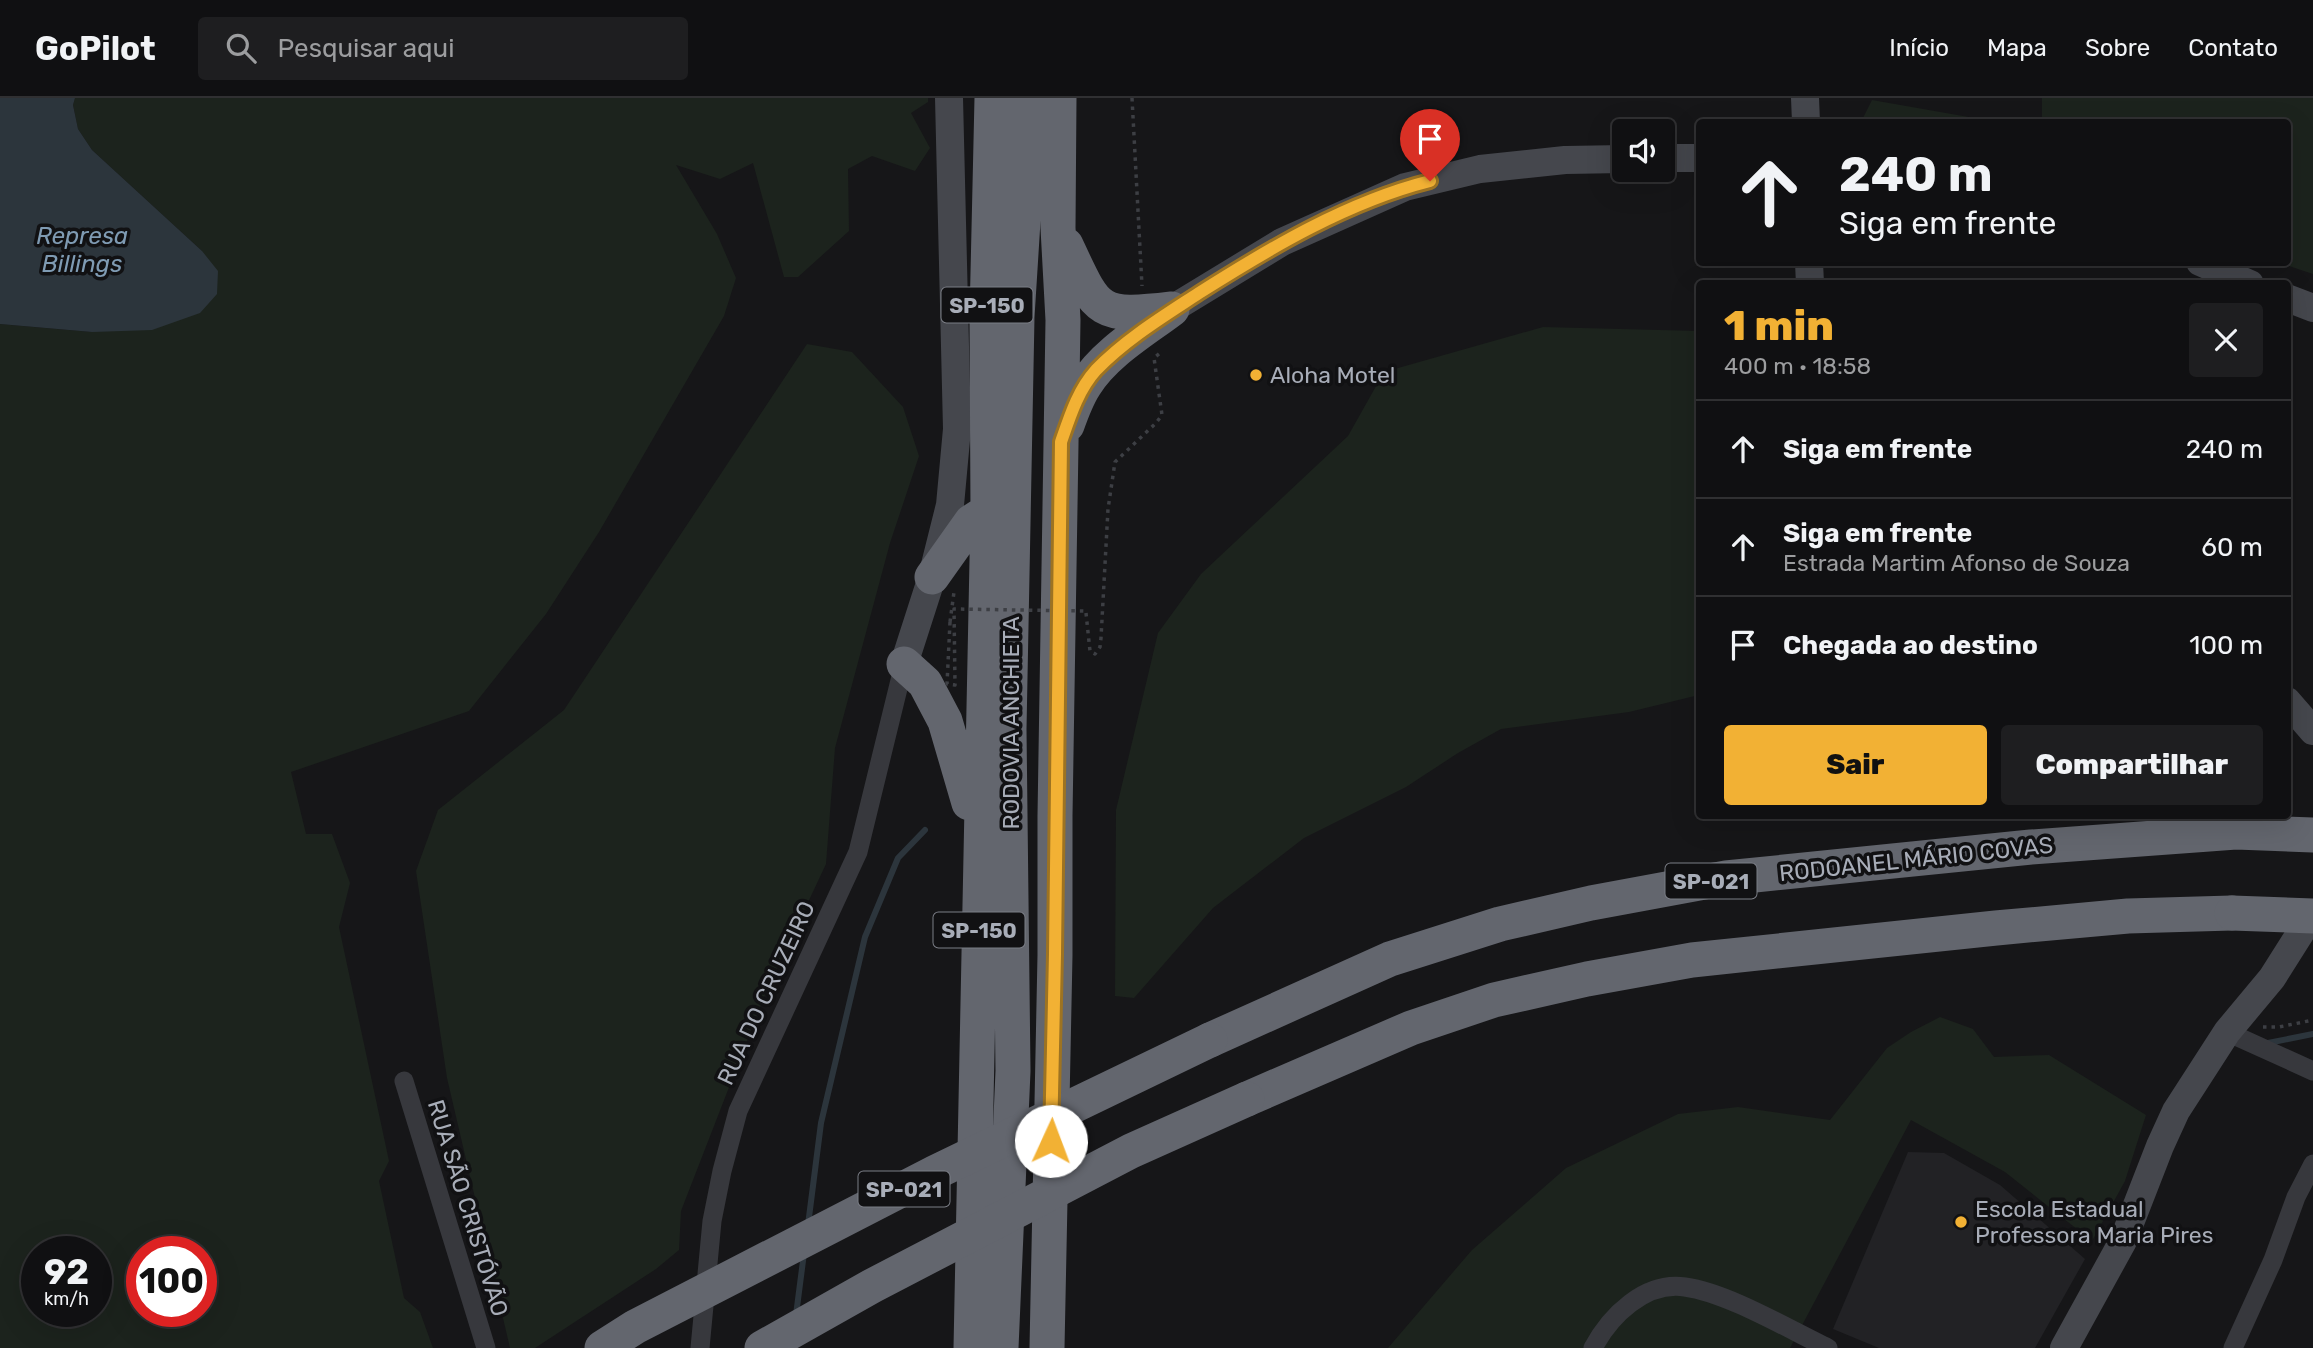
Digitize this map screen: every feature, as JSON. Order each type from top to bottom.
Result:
[{"type":"highway","name":"RODOVIA ANCHIETA","points":[[971,1348],[980,876],[970,513],[987,317],[992,98]]},
{"type":"highway","name":"RODOVIA ANCHIETA","points":[[1001,1348],[1013,1071],[1009,716],[1017,317],[1024,205],[1024,98]]},
{"type":"highway","name":"RODOVIA ANCHIETA","points":[[1047,1348],[1063,320],[1058,228],[1059,98]]},
{"type":"highway","points":[[1024,205],[1034,246],[1046,475],[1053,527],[1060,548]]},
{"type":"highway","points":[[1058,228],[1090,295],[1101,305],[1121,314],[1172,309]]},
{"type":"highway","points":[[1061,442],[1084,385],[1114,354],[1172,309]]},
{"type":"highway","points":[[932,577],[970,513]]},
{"type":"highway","points":[[904,664],[925,682],[945,721],[969,804],[980,876]]},
{"type":"highway","name":"RODOANEL MÁRIO COVAS","points":[[602,1348],[635,1327],[934,1173],[1210,1040],[1390,959],[1500,923],[1591,902],[1726,878],[1805,869],[2031,847],[2236,832],[2313,835]]},
{"type":"highway","points":[[762,1348],[872,1286],[1131,1151],[1411,1028],[1494,1000],[1587,979],[1692,960],[1996,928],[2128,916],[2232,913],[2313,915]]},
{"type":"street","points":[[949,98],[957,429],[970,513]]},
{"type":"street","points":[[1805,98],[1805,119]]},
{"type":"street","points":[[1675,158],[1696,158]]},
{"type":"street","points":[[1172,309],[1282,242],[1405,187],[1480,169],[1565,160],[1612,159]]},
{"type":"street","points":[[2209,266],[2241,280]]},
{"type":"street","points":[[2291,300],[2313,308]]},
{"type":"street","points":[[904,664],[932,577]]},
{"type":"street","name":"RUA DO CRUZEIRO","points":[[699,1348],[712,1221],[738,1111],[858,852],[904,664]]},
{"type":"street","points":[[2291,706],[2313,731]]},
{"type":"street","points":[[2064,1348],[2123,1241],[2176,1111],[2231,1028],[2272,978],[2313,915]]},
{"type":"street","points":[[2231,1028],[2313,1071]]},
{"type":"street","name":"RUA SÃO CRISTÓVÃO","points":[[404,1081],[486,1348]]},
{"type":"street","points":[[2233,1348],[2273,1260],[2296,1197],[2313,1164]]},
{"type":"street","points":[[1593,1348],[1600,1335],[1629,1303],[1655,1290],[1684,1286],[1719,1296],[1828,1348]]},
{"type":"path","points":[[1132,98],[1143,292],[1150,304],[1172,309]]},
{"type":"path","points":[[950,622],[947,684],[951,686],[955,685],[954,609],[1086,611],[1090,651],[1095,654],[1100,647],[1101,638],[1108,509],[1115,462],[1156,424],[1162,415],[1154,358],[1162,350]]},
{"type":"path","points":[[2231,1028],[2279,1027],[2313,1020]]},
{"type":"shaded area","points":[[75,98],[928,98],[928,102],[911,113],[930,148],[915,171],[872,156],[848,169],[849,231],[798,277],[784,277],[753,163],[720,179],[676,165],[717,234],[736,278],[724,316],[599,532],[546,614],[469,711],[291,772],[306,834],[332,834],[350,883],[339,927],[389,1161],[379,1181],[404,1298],[420,1312],[433,1348],[0,1348],[0,324],[92,332],[202,251],[92,150],[78,129],[73,105]]},
{"type":"shaded area","points":[[2042,98],[2313,98],[2313,274],[2289,266],[2291,119],[2042,119]]},
{"type":"shaded area","points":[[1872,100],[1980,119],[1862,119]]},
{"type":"shaded area","points":[[1543,327],[1696,331],[1696,696],[1629,712],[1501,729],[1406,787],[1304,838],[1213,908],[1134,998],[1115,996],[1116,810],[1158,633],[1201,574],[1348,436],[1384,372]]},
{"type":"shaded area","points":[[807,344],[852,352],[903,407],[919,456],[890,543],[835,748],[826,864],[766,992],[681,1211],[679,1250],[656,1269],[535,1348],[510,1348],[447,1078],[416,871],[438,810],[564,710]]},
{"type":"shaded area","points":[[1940,1017],[1973,1029],[1994,1057],[2049,1055],[2146,1115],[2125,1181],[2092,1241],[2005,1172],[1911,1120],[1790,1348],[1388,1348],[1472,1250],[1566,1168],[1678,1114],[1738,1107],[1830,1120],[1887,1048]]},
{"type":"shaded area","name":"Escola Estadual Professora Maria Pires","points":[[1908,1152],[1944,1153],[2000,1185],[2085,1259],[2035,1348],[1879,1348],[1833,1329]]},
{"type":"water","name":"Represa Billings","points":[[0,98],[75,98],[73,105],[78,129],[92,150],[202,251],[218,271],[217,294],[200,313],[152,330],[92,332],[0,324]]},
{"type":"waterway","points":[[808,1225],[821,1123],[865,937],[898,858],[925,830]]},
{"type":"waterway","points":[[2268,1043],[2313,1034]]},
{"type":"waterway","points":[[796,1315],[804,1253]]},
{"type":"place","name":"Aloha Motel","points":[[1256,375]]},
{"type":"place","name":"Escola Estadual Professora Maria Pires","points":[[1961,1222]]},
{"type":"route","points":[[1051,1141],[1061,442],[1073,407],[1084,385],[1096,371],[1134,337],[1172,309],[1282,242],[1405,187],[1430,181]]}]
